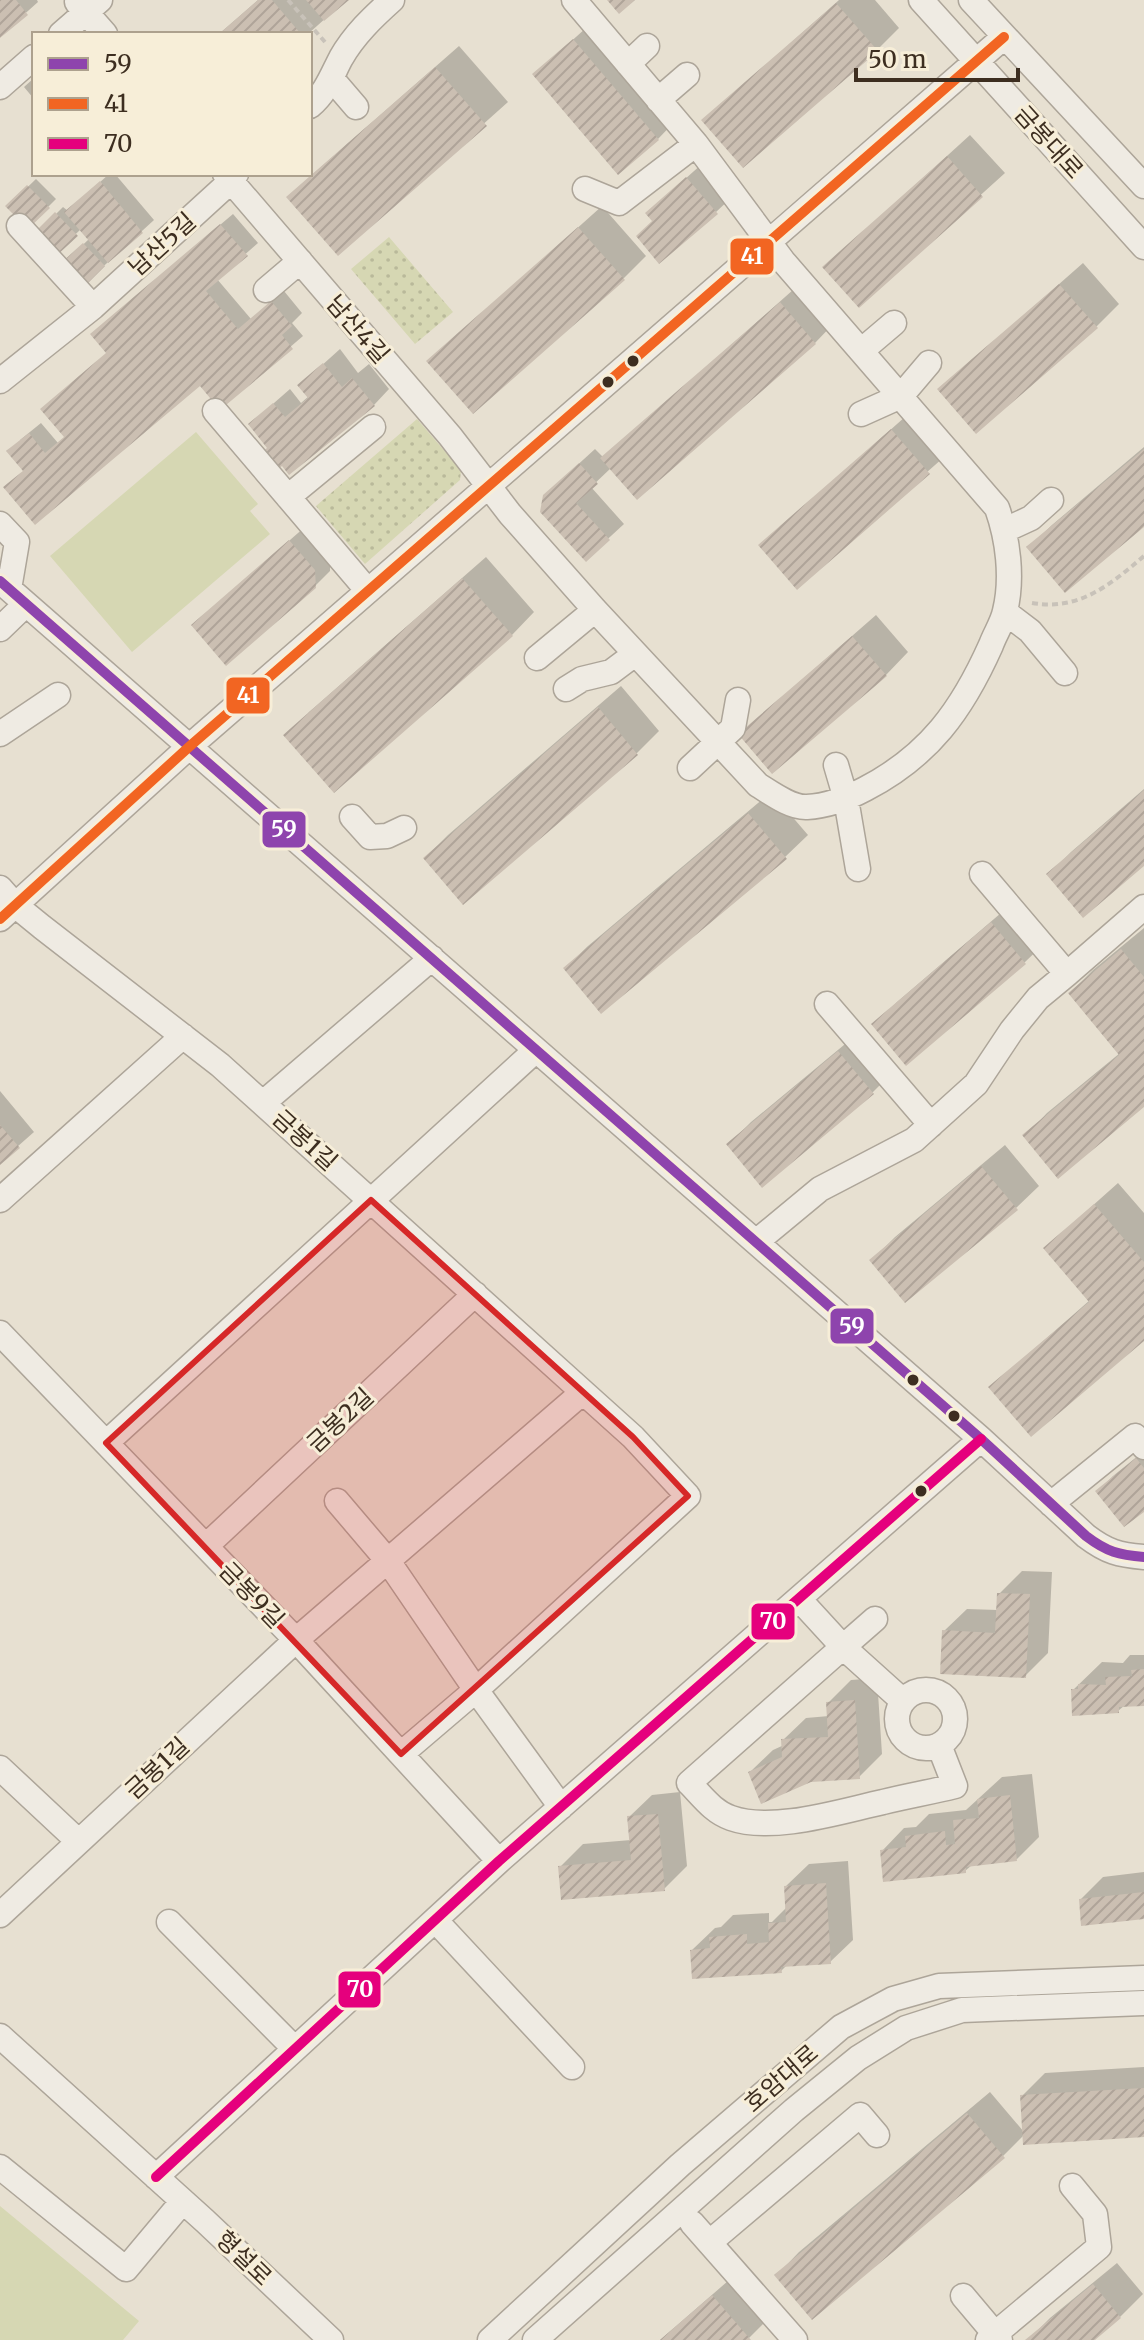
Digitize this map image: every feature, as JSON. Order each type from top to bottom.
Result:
[{"type":"street","points":[[312,104],[332,79],[342,57],[365,24],[392,0]]},
{"type":"street","points":[[574,0],[696,144],[769,241],[997,508],[1005,530],[1008,561],[1006,605],[1065,673]]},
{"type":"street","name":"금봉대로","points":[[921,0],[1144,247]]},
{"type":"street","name":"금봉대로","points":[[971,0],[1144,186]]},
{"type":"street","points":[[63,32],[87,4],[104,32]]},
{"type":"street","points":[[5,904],[1004,37]]},
{"type":"street","points":[[628,64],[647,46]]},
{"type":"street","points":[[0,87],[32,59]]},
{"type":"street","points":[[658,100],[687,75]]},
{"type":"street","points":[[332,79],[356,107]]},
{"type":"street","points":[[585,189],[619,203],[696,144]]},
{"type":"street","name":"남산4길","points":[[231,176],[450,436],[510,514],[717,743],[758,785],[777,797],[804,808],[846,799],[896,773],[938,733],[960,706],[976,678],[1006,605]]},
{"type":"street","name":"남산5길","points":[[0,381],[93,307],[231,176]]},
{"type":"street","points":[[19,226],[93,307]]},
{"type":"street","points":[[266,290],[300,261]]},
{"type":"street","points":[[861,351],[894,323]]},
{"type":"street","points":[[861,414],[901,396],[929,363]]},
{"type":"street","points":[[215,411],[368,591]]},
{"type":"street","points":[[288,497],[373,427]]},
{"type":"street","points":[[1005,530],[1031,518],[1051,500]]},
{"type":"street","points":[[0,524],[17,542],[12,591],[0,629]]},
{"type":"street","points":[[12,591],[981,1439],[1099,1546],[1116,1554],[1144,1557]]},
{"type":"street","points":[[537,658],[595,610]]},
{"type":"street","points":[[566,689],[582,679],[611,672],[635,654]]},
{"type":"street","points":[[0,734],[58,695]]},
{"type":"street","points":[[690,768],[733,728],[738,700]]},
{"type":"street","points":[[836,765],[846,799],[858,869]]},
{"type":"street","points":[[352,817],[370,837],[387,836],[404,828]]},
{"type":"street","points":[[982,874],[1067,974]]},
{"type":"street","name":"금봉1길","points":[[5,904],[183,1036],[263,1103],[633,1437],[688,1496],[476,1690],[401,1754]]},
{"type":"street","points":[[756,1242],[820,1189],[914,1140],[976,1084],[1038,998],[1144,907]]},
{"type":"street","points":[[263,1103],[432,958]]},
{"type":"street","points":[[827,1004],[931,1125]]},
{"type":"street","points":[[0,1200],[183,1036]]},
{"type":"street","points":[[106,1443],[536,1050]]},
{"type":"street","name":"금봉2길","points":[[206,1546],[475,1294]]},
{"type":"street","name":"금봉9길","points":[[4,1346],[106,1443],[206,1546],[499,1861]]},
{"type":"street","name":"금봉1길","points":[[0,1915],[296,1640],[583,1392]]},
{"type":"street","points":[[1051,1504],[1141,1436]]},
{"type":"street","points":[[156,2177],[499,1861],[981,1439]]},
{"type":"street","points":[[337,1501],[388,1561],[561,1807]]},
{"type":"street","points":[[799,1599],[843,1647],[903,1701]]},
{"type":"street","points":[[875,1619],[689,1783],[711,1807],[731,1818],[765,1824],[844,1813],[955,1786],[939,1745]]},
{"type":"street","points":[[919,1691],[937,1692],[945,1698],[954,1714],[955,1723],[946,1740],[939,1745],[920,1748],[903,1738],[896,1719],[903,1701],[919,1691]]},
{"type":"street","points":[[0,1768],[78,1841]]},
{"type":"street","points":[[435,1920],[572,2067]]},
{"type":"street","points":[[169,1922],[294,2048]]},
{"type":"street","name":"호암대로","points":[[490,2340],[680,2165],[841,2027],[893,1999],[939,1986],[1144,1978]]},
{"type":"street","name":"호암대로","points":[[535,2340],[667,2223],[692,2211],[794,2110],[858,2058],[906,2028],[962,2010],[1144,2003]]},
{"type":"street","name":"형설로","points":[[0,2036],[331,2340]]},
{"type":"street","points":[[710,2242],[860,2115],[877,2135]]},
{"type":"street","points":[[0,2167],[126,2269],[183,2201]]},
{"type":"street","points":[[963,2296],[994,2338],[1099,2247],[1095,2214],[1072,2186]]},
{"type":"street","points":[[692,2211],[710,2242],[795,2340]]},
{"type":"path","points":[[288,0],[325,42]]},
{"type":"path","points":[[1006,605],[1054,607],[1086,598],[1122,575],[1144,556]]},
{"type":"highlighted area","points":[[371,1200],[633,1437],[688,1496],[401,1754],[106,1443]]},
{"type":"green space","points":[[389,237],[453,312],[415,344],[351,269]]},
{"type":"green space","points":[[417,419],[461,470],[460,480],[365,564],[316,506]]},
{"type":"green space","points":[[196,432],[258,504],[250,511],[270,534],[132,652],[50,556]]},
{"type":"green space","points":[[0,2206],[139,2321],[123,2340],[0,2340]]},
{"type":"building","points":[[0,0],[16,0],[28,15],[0,38]]},
{"type":"building","points":[[258,0],[272,0],[299,32],[221,32]]},
{"type":"building","points":[[306,0],[349,0],[324,21]]},
{"type":"building","points":[[607,0],[635,0],[619,14]]},
{"type":"building","points":[[836,3],[878,51],[743,168],[701,120]]},
{"type":"building","points":[[573,39],[659,140],[618,175],[532,74]]},
{"type":"building","points":[[435,67],[487,126],[338,256],[286,197]]},
{"type":"building","points":[[947,156],[983,197],[859,308],[822,267]]},
{"type":"building","points":[[686,177],[718,214],[659,264],[636,236],[652,221],[645,213]]},
{"type":"building","points":[[100,181],[143,233],[108,263],[64,212]]},
{"type":"building","points":[[27,185],[50,208],[28,229],[5,206]]},
{"type":"building","points":[[55,212],[78,236],[55,257],[33,234]]},
{"type":"building","points":[[220,224],[248,256],[206,291],[238,329],[271,301],[292,326],[282,335],[293,349],[220,410],[200,386],[35,525],[3,487],[23,471],[6,451],[29,433],[45,453],[64,437],[40,409],[106,353],[90,334]]},
{"type":"building","points":[[578,227],[625,280],[473,414],[426,361]]},
{"type":"building","points":[[83,243],[105,266],[83,288],[60,264]]},
{"type":"building","points":[[1059,284],[1098,328],[976,434],[937,389]]},
{"type":"building","points":[[780,302],[816,344],[637,500],[600,458]]},
{"type":"building","points":[[323,363],[342,387],[352,378],[375,406],[289,475],[282,466],[271,475],[256,457],[267,448],[248,424],[273,403],[285,417],[308,398],[297,385]]},
{"type":"building","points":[[891,429],[930,474],[797,590],[758,545]]},
{"type":"building","points":[[1144,449],[1144,527],[1065,593],[1026,547]]},
{"type":"building","points":[[579,463],[598,484],[576,503],[610,540],[586,562],[540,512],[543,495]]},
{"type":"building","points":[[289,540],[315,570],[316,588],[226,666],[191,625]]},
{"type":"building","points":[[462,578],[513,636],[334,793],[283,735]]},
{"type":"building","points":[[852,636],[887,676],[772,774],[738,734]]},
{"type":"building","points":[[598,707],[638,755],[463,905],[423,858]]},
{"type":"building","points":[[1144,790],[1144,866],[1083,918],[1046,874]]},
{"type":"building","points":[[748,813],[787,859],[601,1014],[563,968]]},
{"type":"building","points":[[991,922],[1026,964],[906,1066],[871,1024]]},
{"type":"building","points":[[1121,949],[1144,977],[1144,1107],[1058,1179],[1022,1135],[1119,1055],[1068,993]]},
{"type":"building","points":[[838,1051],[874,1094],[762,1188],[726,1144]]},
{"type":"building","points":[[0,1125],[20,1148],[0,1165]]},
{"type":"building","points":[[981,1166],[1018,1210],[905,1303],[869,1260]]},
{"type":"building","points":[[1094,1204],[1144,1262],[1144,1341],[1031,1437],[988,1387],[1089,1302],[1043,1248]]},
{"type":"building","points":[[1136,1458],[1144,1468],[1144,1512],[1124,1527],[1095,1491]]},
{"type":"building","points":[[997,1593],[1030,1594],[1026,1678],[940,1674],[942,1630],[995,1633]]},
{"type":"building","points":[[1144,1669],[1144,1706],[1119,1707],[1119,1713],[1072,1716],[1071,1689],[1078,1689],[1078,1684],[1106,1685],[1105,1677],[1132,1676],[1131,1670]]},
{"type":"building","points":[[855,1700],[860,1779],[811,1782],[761,1804],[748,1772],[782,1757],[781,1739],[828,1737],[826,1702]]},
{"type":"building","points":[[1010,1795],[1017,1861],[966,1867],[966,1873],[883,1882],[880,1850],[906,1847],[905,1836],[945,1831],[946,1845],[955,1844],[953,1820],[979,1818],[977,1799]]},
{"type":"building","points":[[658,1814],[665,1891],[561,1900],[558,1866],[631,1860],[627,1816]]},
{"type":"building","points":[[826,1883],[831,1964],[781,1967],[782,1973],[692,1979],[690,1950],[710,1948],[709,1937],[747,1934],[747,1944],[769,1942],[768,1923],[786,1922],[784,1886]]},
{"type":"building","points":[[1144,1892],[1144,1919],[1081,1926],[1079,1899]]},
{"type":"building","points":[[1144,2088],[1144,2137],[1023,2145],[1020,2095]]},
{"type":"building","points":[[967,2113],[1005,2158],[812,2320],[774,2275]]},
{"type":"building","points":[[1093,2284],[1121,2318],[1095,2340],[1025,2340]]},
{"type":"building","points":[[712,2295],[751,2340],[660,2340]]},
{"type":"transit line","name":"41","points":[[0,919],[190,746],[1004,37]]},
{"type":"transit line","name":"59","points":[[0,581],[981,1439],[1086,1536],[1114,1552],[1144,1557]]},
{"type":"transit line","name":"70","points":[[156,2177],[499,1861],[981,1439]]}]
